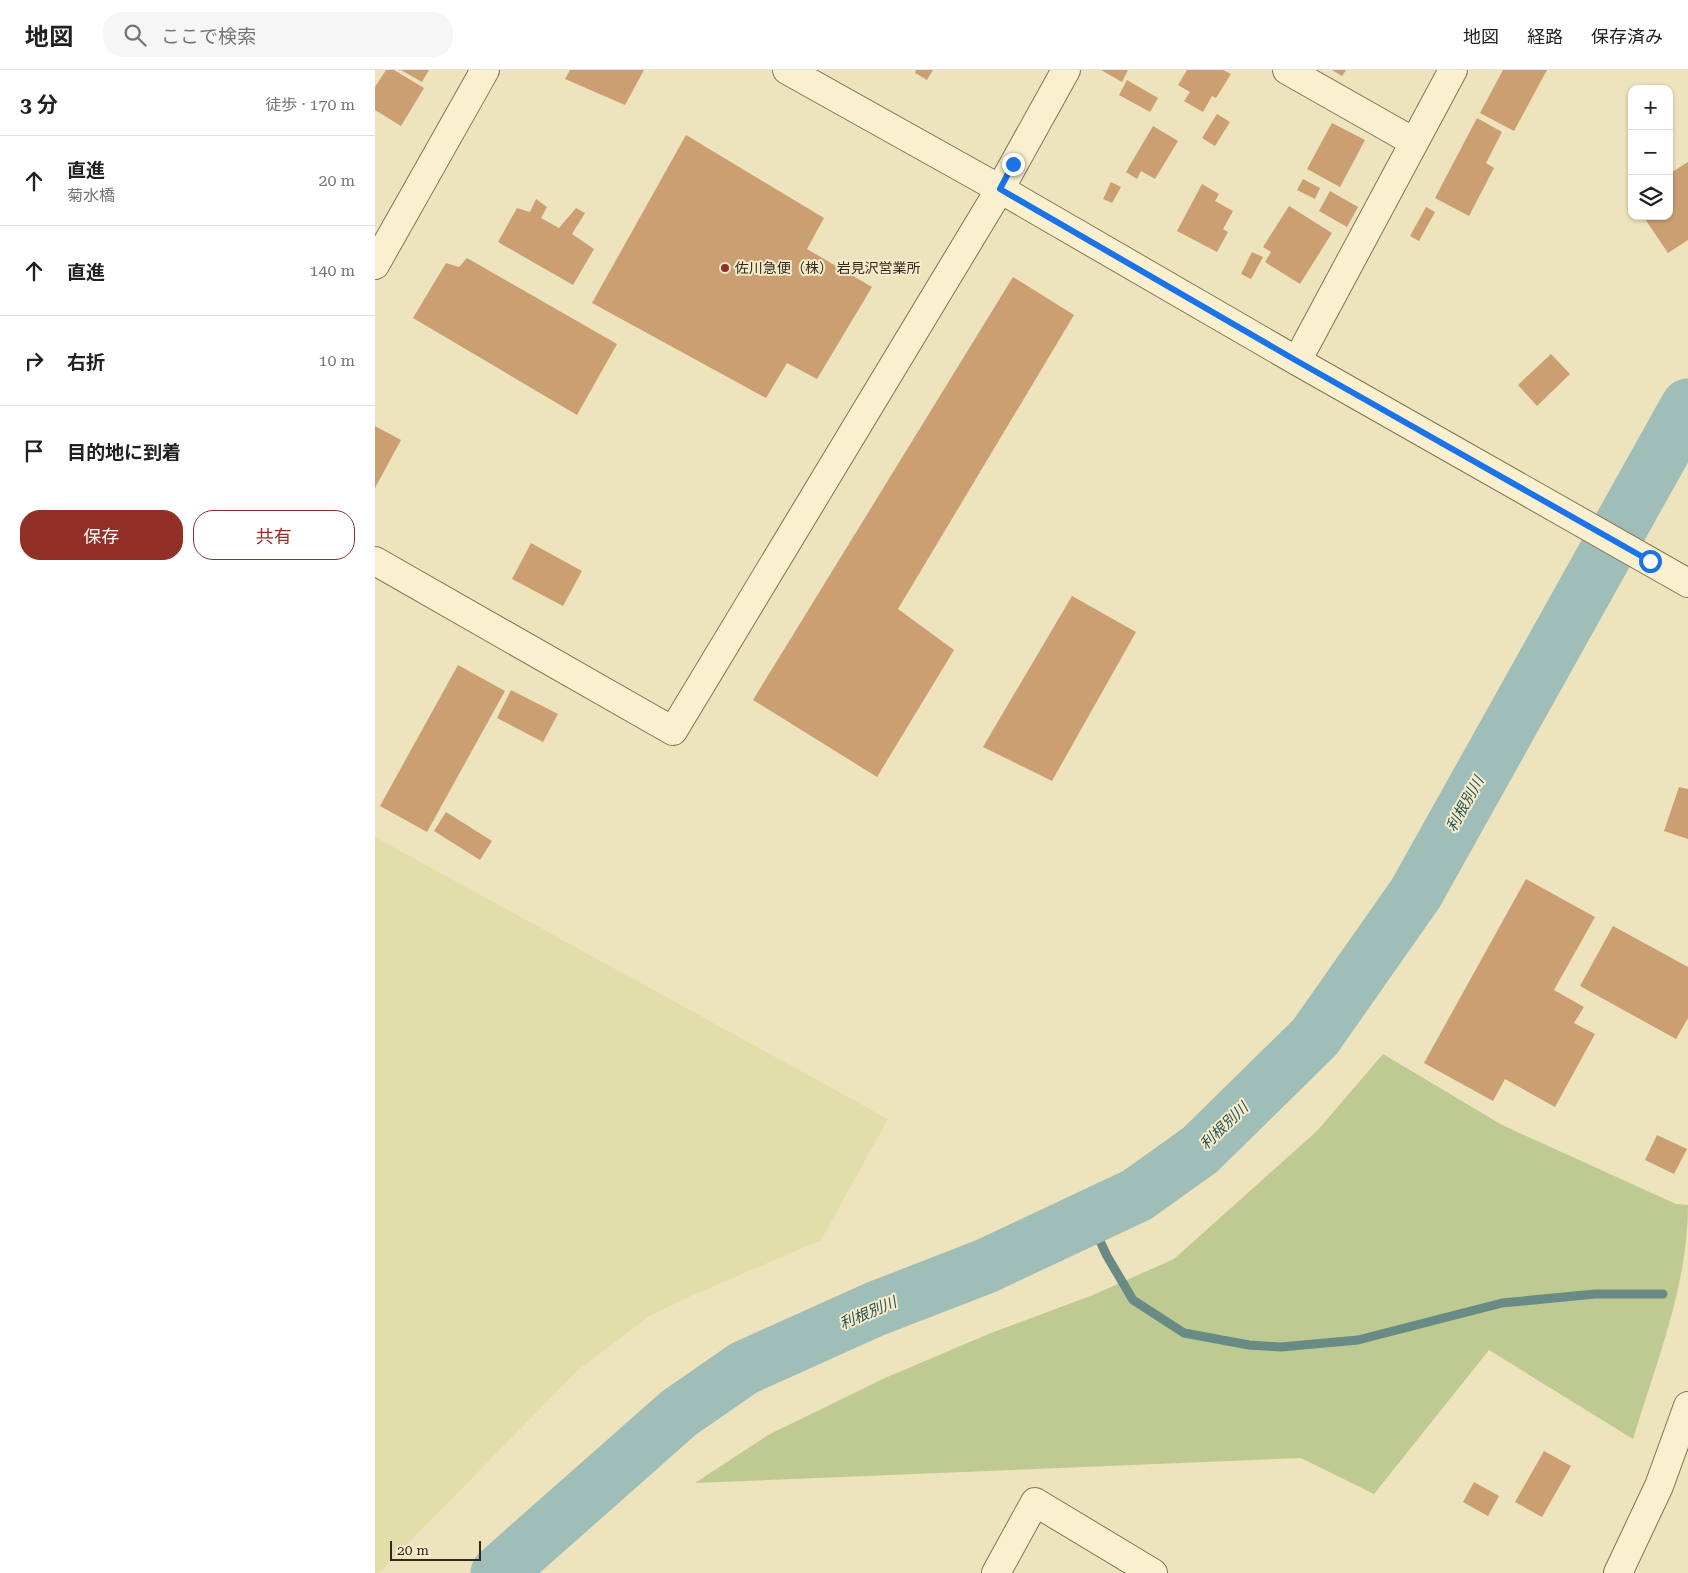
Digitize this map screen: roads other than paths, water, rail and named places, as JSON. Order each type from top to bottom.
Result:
[{"type":"street","points":[[375,265],[485,70]]},
{"type":"street","points":[[787,70],[1000,189],[1297,361],[1688,582]]},
{"type":"street","points":[[375,561],[673,731],[1000,189],[1066,70]]},
{"type":"street","points":[[1287,70],[1414,142]]},
{"type":"street","points":[[1297,361],[1453,70]]},
{"type":"street","points":[[1617,1573],[1659,1486],[1688,1406]]},
{"type":"street","points":[[995,1573],[1035,1502],[1153,1573]]},
{"type":"waterway","name":"利根別川","points":[[498,1573],[679,1413],[744,1368],[875,1309],[986,1266],[1137,1195],[1200,1150],[1315,1037],[1416,893],[1688,406]]},
{"type":"waterway","points":[[1089,1218],[1107,1256],[1133,1300],[1184,1333],[1249,1345],[1281,1347],[1358,1340],[1502,1303],[1595,1294],[1663,1294]]},
{"type":"place","name":"佐川急便（株） 岩見沢営業所","points":[[725,268]]}]
